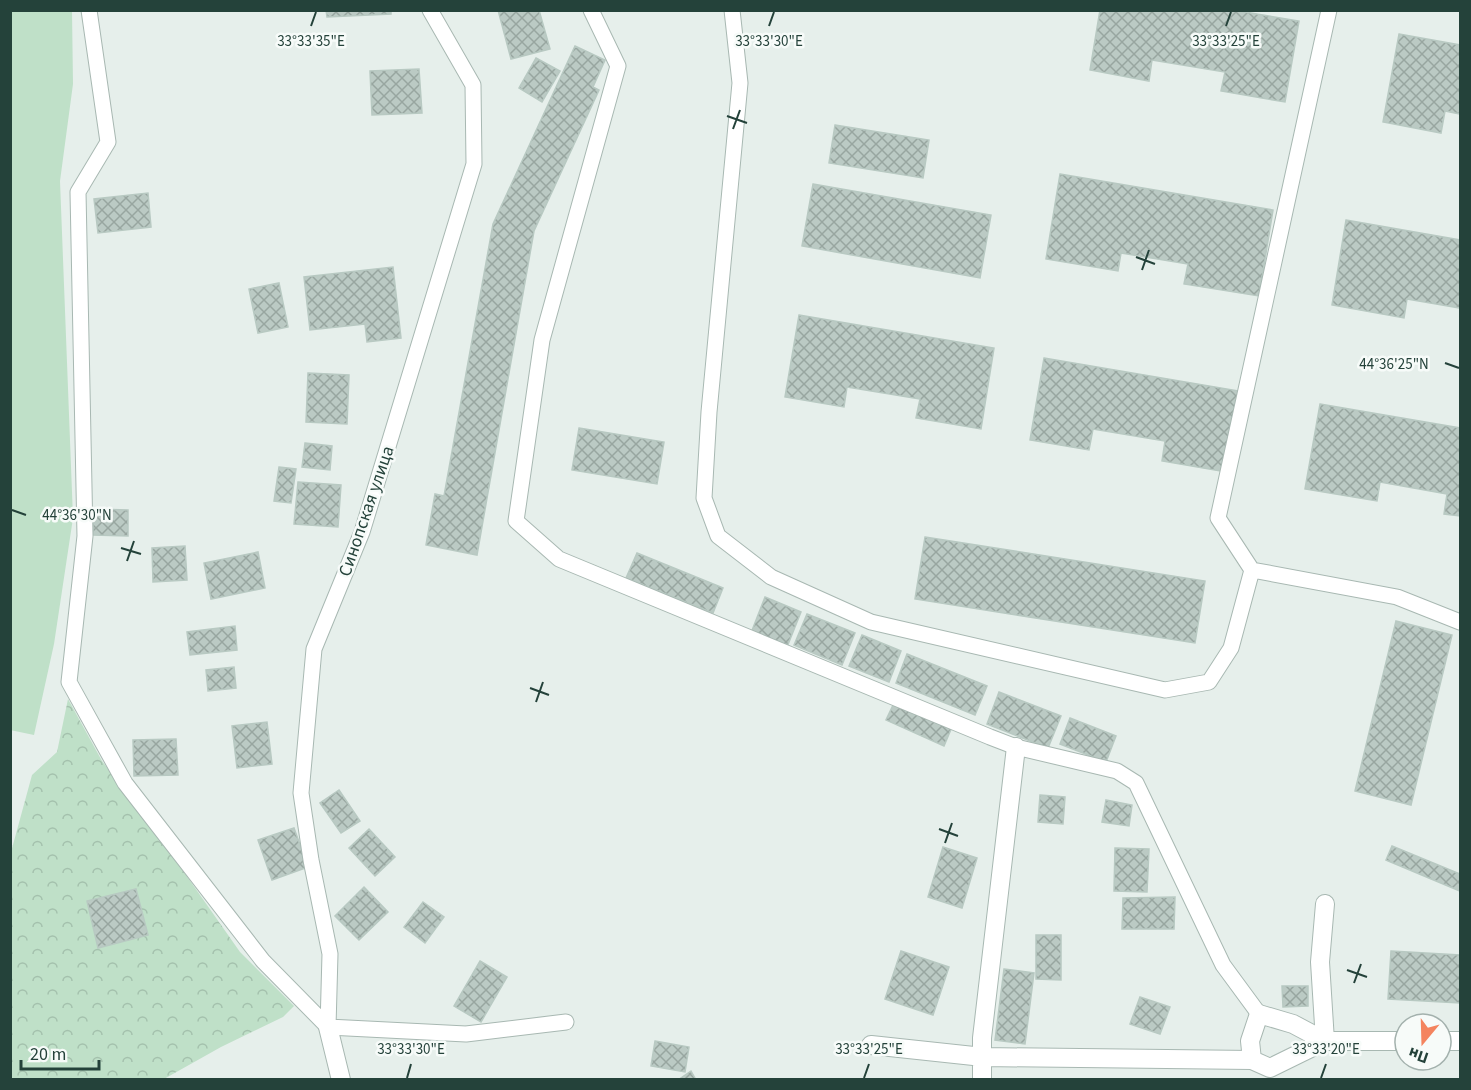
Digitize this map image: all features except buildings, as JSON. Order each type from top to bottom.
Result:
[{"type":"street","points":[[982,1080],[982,1038],[1016,747]]},
{"type":"street","points":[[1325,904],[1320,962],[1325,1041]]},
{"type":"street","points":[[1252,1060],[1250,1041],[1259,1014],[1293,1024],[1325,1041],[1393,1041]]},
{"type":"street","points":[[328,1027],[341,1080]]},
{"type":"street","points":[[871,1045],[983,1057],[1252,1060],[1271,1074],[1325,1041]]},
{"type":"lane","points":[[89,10],[108,142],[78,192],[85,536],[69,682],[125,783],[263,961],[328,1027],[466,1034],[566,1022]]},
{"type":"lane","name":"Синопская улица","points":[[328,1027],[330,954],[311,860],[301,793],[314,649],[362,532],[474,164],[473,85],[430,10]]},
{"type":"lane","points":[[591,10],[618,66],[542,340],[516,520],[559,559],[1016,747],[1117,771],[1136,783],[1223,965],[1259,1014]]},
{"type":"lane","points":[[732,10],[740,83],[704,498],[718,536],[771,577],[871,622],[1165,690],[1209,681],[1231,648],[1252,570]]},
{"type":"lane","points":[[1329,10],[1218,518],[1252,570],[1397,597],[1461,622]]},
{"type":"green space","points":[[11,10],[72,11],[73,84],[60,181],[73,518],[54,644],[34,735],[10,730]]},
{"type":"green space","points":[[68,699],[102,761],[160,838],[240,952],[294,1006],[283,1017],[221,1047],[164,1079],[11,1080],[11,852],[32,775],[57,752]]}]
